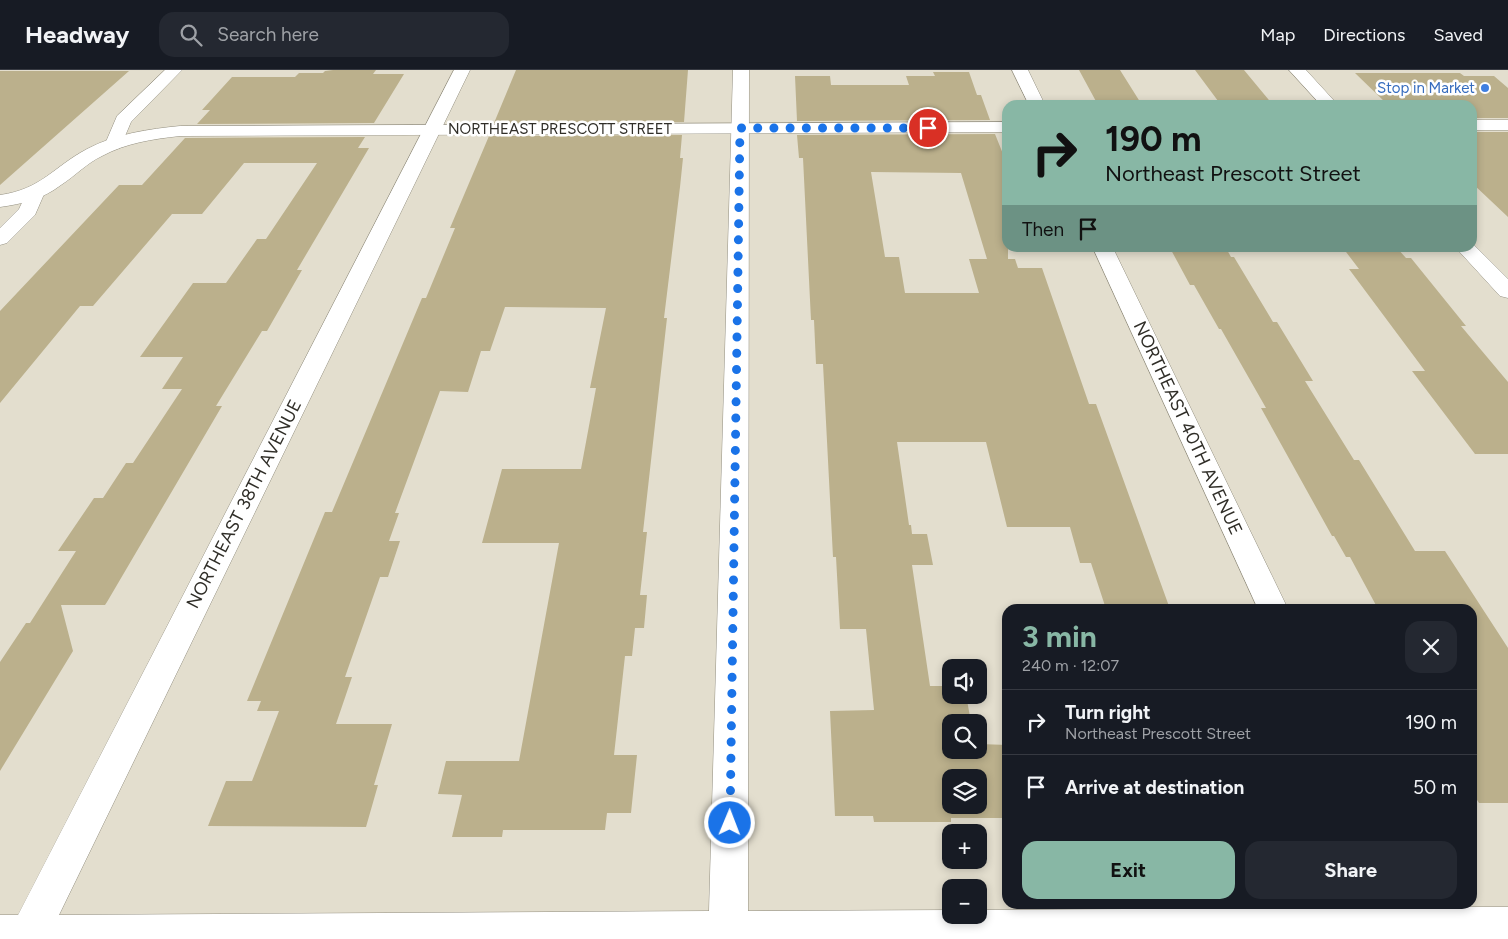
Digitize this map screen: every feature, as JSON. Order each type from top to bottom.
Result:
[{"type":"street","points":[[114,144],[123,120],[174,70]]},
{"type":"street","name":"NORTHEAST 38TH AVENUE","points":[[19,937],[462,70]]},
{"type":"street","points":[[728,935],[741,70]]},
{"type":"street","points":[[1020,70],[1034,100]]},
{"type":"street","points":[[1297,70],[1325,100]]},
{"type":"street","points":[[1477,125],[1508,125]]},
{"type":"street","name":"NORTHEAST PRESCOTT STREET","points":[[36,192],[48,186],[80,161],[114,144],[145,135],[193,130],[1002,127]]},
{"type":"street","points":[[0,201],[36,192]]},
{"type":"street","points":[[0,239],[28,211],[36,192]]},
{"type":"street","name":"NORTHEAST 40TH AVENUE","points":[[1105,252],[1272,604]]},
{"type":"street","points":[[1470,252],[1508,291]]},
{"type":"street","points":[[19,937],[728,935],[1421,923],[1508,926]]},
{"type":"building","points":[[333,70],[376,70],[373,74],[404,74],[374,123],[197,124],[210,110],[202,110],[232,77],[295,77],[299,73],[323,73]]},
{"type":"building","points":[[516,70],[688,70],[684,122],[494,123]]},
{"type":"building","points":[[1079,70],[1120,70],[1139,100],[1095,100]]},
{"type":"building","points":[[1195,70],[1244,70],[1269,100],[1217,100]]},
{"type":"building","points":[[0,71],[129,71],[0,185]]},
{"type":"building","points":[[933,72],[969,72],[977,95],[981,95],[990,120],[797,121],[795,76],[830,76],[831,85],[909,85],[906,76],[935,76]]},
{"type":"building","points":[[1355,73],[1460,73],[1464,76],[1494,76],[1508,88],[1508,118],[1477,118],[1477,100],[1383,100]]},
{"type":"building","points":[[1477,132],[1508,132],[1508,217],[1477,188]]},
{"type":"building","points":[[995,134],[1002,152],[1002,252],[1008,252],[1008,259],[1015,259],[1018,268],[1042,268],[1089,404],[1096,404],[1168,604],[1104,604],[1091,563],[1080,563],[1070,527],[1007,527],[986,442],[897,442],[909,525],[911,525],[912,534],[927,534],[933,565],[912,565],[930,686],[942,686],[942,704],[968,704],[970,714],[942,714],[942,759],[987,759],[987,744],[1002,745],[1002,818],[951,818],[951,822],[874,822],[873,816],[835,816],[830,711],[874,710],[866,629],[840,629],[836,557],[833,557],[823,364],[816,364],[814,320],[811,320],[803,158],[799,158],[797,135]],"holes":[[[871,172],[961,173],[987,259],[969,259],[979,293],[905,293],[899,257],[885,257]]]},
{"type":"building","points":[[682,135],[680,158],[683,158],[664,318],[667,318],[643,532],[647,532],[640,595],[647,595],[644,628],[635,628],[632,656],[625,656],[614,755],[637,755],[631,813],[607,813],[605,830],[503,830],[502,837],[452,837],[462,795],[438,794],[446,761],[519,761],[559,543],[482,543],[502,469],[581,469],[596,388],[590,388],[606,308],[505,307],[490,351],[481,351],[468,392],[440,391],[395,513],[399,513],[389,541],[400,541],[388,577],[380,577],[345,677],[352,677],[336,724],[392,724],[374,785],[378,785],[366,827],[208,826],[226,781],[252,781],[279,711],[257,711],[261,701],[247,701],[325,512],[332,512],[422,298],[426,298],[455,228],[450,228],[489,136]]},
{"type":"building","points":[[365,137],[358,148],[369,148],[297,270],[302,270],[267,331],[262,331],[216,406],[222,406],[107,602],[105,605],[61,605],[73,651],[0,771],[0,662],[26,623],[30,623],[76,551],[58,551],[94,498],[103,498],[126,463],[133,463],[182,389],[162,389],[183,357],[140,357],[193,283],[226,283],[257,239],[266,239],[317,163],[244,163],[202,214],[172,214],[93,306],[80,306],[0,403],[0,311],[119,185],[142,185],[185,138]]},
{"type":"building","points":[[1172,252],[1228,252],[1231,257],[1234,257],[1273,322],[1277,322],[1313,381],[1305,381],[1354,460],[1359,460],[1415,551],[1445,551],[1508,648],[1508,803],[1479,803],[1477,800],[1477,604],[1375,604],[1350,557],[1346,557],[1334,536],[1332,536],[1261,408],[1266,408],[1221,329],[1219,329],[1194,285],[1190,285]]},
{"type":"building","points":[[1346,252],[1401,252],[1406,258],[1411,258],[1466,326],[1461,326],[1508,382],[1508,454],[1475,454],[1412,371],[1425,371],[1349,269],[1359,269]]},
{"type":"place","name":"Stop in Market","points":[[1485,88]]},
{"type":"route","points":[[730,823],[740,128],[928,128]]}]
